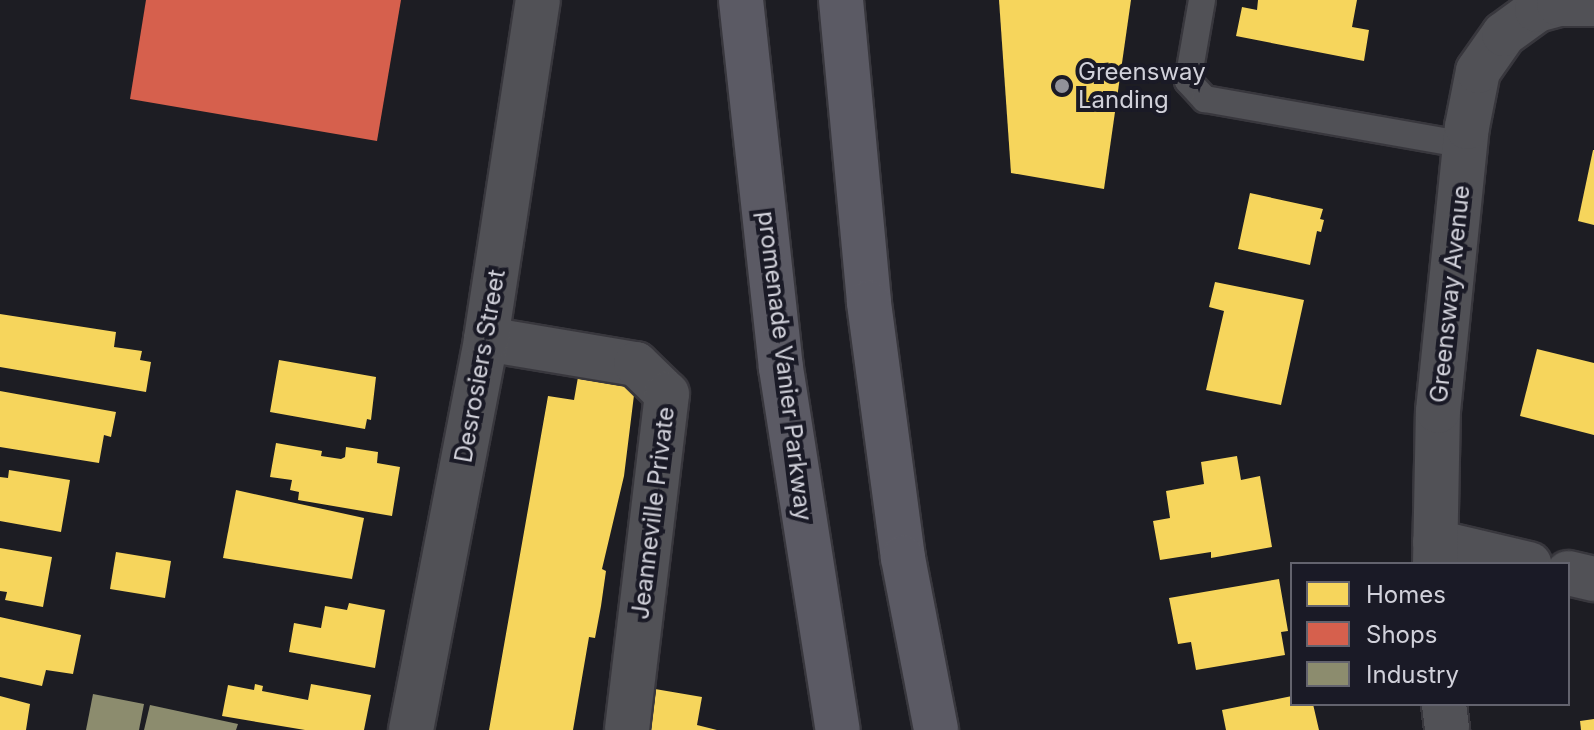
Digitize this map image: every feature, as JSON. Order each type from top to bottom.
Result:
[{"type":"main road","name":"promenade Vanier Parkway","points":[[741,0],[781,368],[838,730]]},
{"type":"main road","points":[[841,0],[869,303],[903,558],[936,730]]},
{"type":"street","name":"Desrosiers Street","points":[[411,730],[486,339],[538,0]]},
{"type":"street","name":"Greensway Avenue","points":[[1435,553],[1438,411],[1466,145],[1478,71],[1504,34],[1537,10],[1559,4],[1594,4]]},
{"type":"street","name":"Jeanneville Private","points":[[486,339],[636,364],[667,394],[627,730]]},
{"type":"street","points":[[1435,553],[1512,562]]},
{"type":"street","points":[[1570,573],[1594,579]]},
{"type":"street","points":[[1444,706],[1447,730]]},
{"type":"lane","points":[[1202,0],[1188,81],[1205,99],[1466,145]]},
{"type":"building: Homes","name":"Greensway Landing","points":[[999,0],[1131,0],[1104,189],[1011,173]]},
{"type":"building: Homes","points":[[1258,0],[1357,0],[1352,27],[1369,30],[1364,61],[1236,36],[1242,7],[1257,10]]},
{"type":"building: Homes","points":[[1594,150],[1594,225],[1578,221]]},
{"type":"building: Homes","points":[[1250,193],[1323,209],[1320,219],[1324,220],[1321,232],[1317,231],[1310,265],[1238,249]]},
{"type":"building: Homes","points":[[1215,282],[1304,300],[1281,405],[1206,390],[1224,311],[1209,307]]},
{"type":"building: Homes","points":[[0,314],[116,332],[114,347],[142,351],[140,360],[151,362],[146,392],[0,367]]},
{"type":"building: Homes","points":[[1537,349],[1594,363],[1594,435],[1520,416]]},
{"type":"building: Homes","points":[[279,360],[376,377],[371,420],[367,419],[365,429],[270,412]]},
{"type":"building: Homes","points":[[578,377],[635,387],[624,476],[602,569],[606,571],[601,606],[595,638],[589,637],[573,730],[489,730],[548,396],[574,400]]},
{"type":"building: Homes","points":[[0,391],[116,412],[111,437],[104,435],[99,463],[0,447]]},
{"type":"building: Homes","points":[[276,443],[322,451],[321,456],[341,459],[345,457],[346,447],[378,452],[377,463],[400,467],[392,516],[298,500],[299,492],[290,490],[292,480],[270,477]]},
{"type":"building: Homes","points":[[1237,456],[1241,480],[1260,476],[1272,547],[1211,558],[1211,552],[1160,560],[1153,521],[1170,518],[1166,491],[1204,484],[1201,462]]},
{"type":"building: Homes","points":[[9,470],[70,480],[61,532],[0,521],[0,477],[8,478]]},
{"type":"building: Homes","points":[[236,490],[364,518],[352,579],[223,558]]},
{"type":"building: Homes","points":[[0,548],[52,557],[43,607],[5,600],[7,592],[0,591]]},
{"type":"building: Homes","points":[[116,552],[171,561],[165,598],[110,589]]},
{"type":"building: Homes","points":[[1279,579],[1288,631],[1281,632],[1285,655],[1196,670],[1191,642],[1178,644],[1169,598]]},
{"type":"building: Homes","points":[[349,603],[385,610],[375,668],[289,652],[294,623],[321,628],[325,606],[347,610]]},
{"type":"building: Homes","points":[[0,617],[81,635],[73,674],[46,670],[42,686],[0,677]]},
{"type":"building: Homes","points":[[255,684],[263,686],[262,691],[308,700],[311,684],[371,695],[364,730],[305,730],[222,716],[228,685],[254,690]]},
{"type":"building: Homes","points":[[655,689],[702,697],[697,725],[717,730],[647,730]]},
{"type":"building: Homes","points":[[0,696],[30,704],[26,730],[0,730]]},
{"type":"building: Homes","points":[[1290,696],[1290,706],[1313,706],[1319,730],[1226,730],[1222,710]]},
{"type":"building: Homes","points":[[1594,719],[1594,730],[1581,730],[1580,721]]},
{"type":"building: Shops","points":[[146,0],[401,0],[377,141],[130,99]]},
{"type":"building: Industry","points":[[93,694],[144,704],[139,730],[86,730]]},
{"type":"building: Industry","points":[[150,705],[238,724],[236,730],[144,730]]},
{"type":"place","name":"Greensway Landing","points":[[1062,86]]}]
